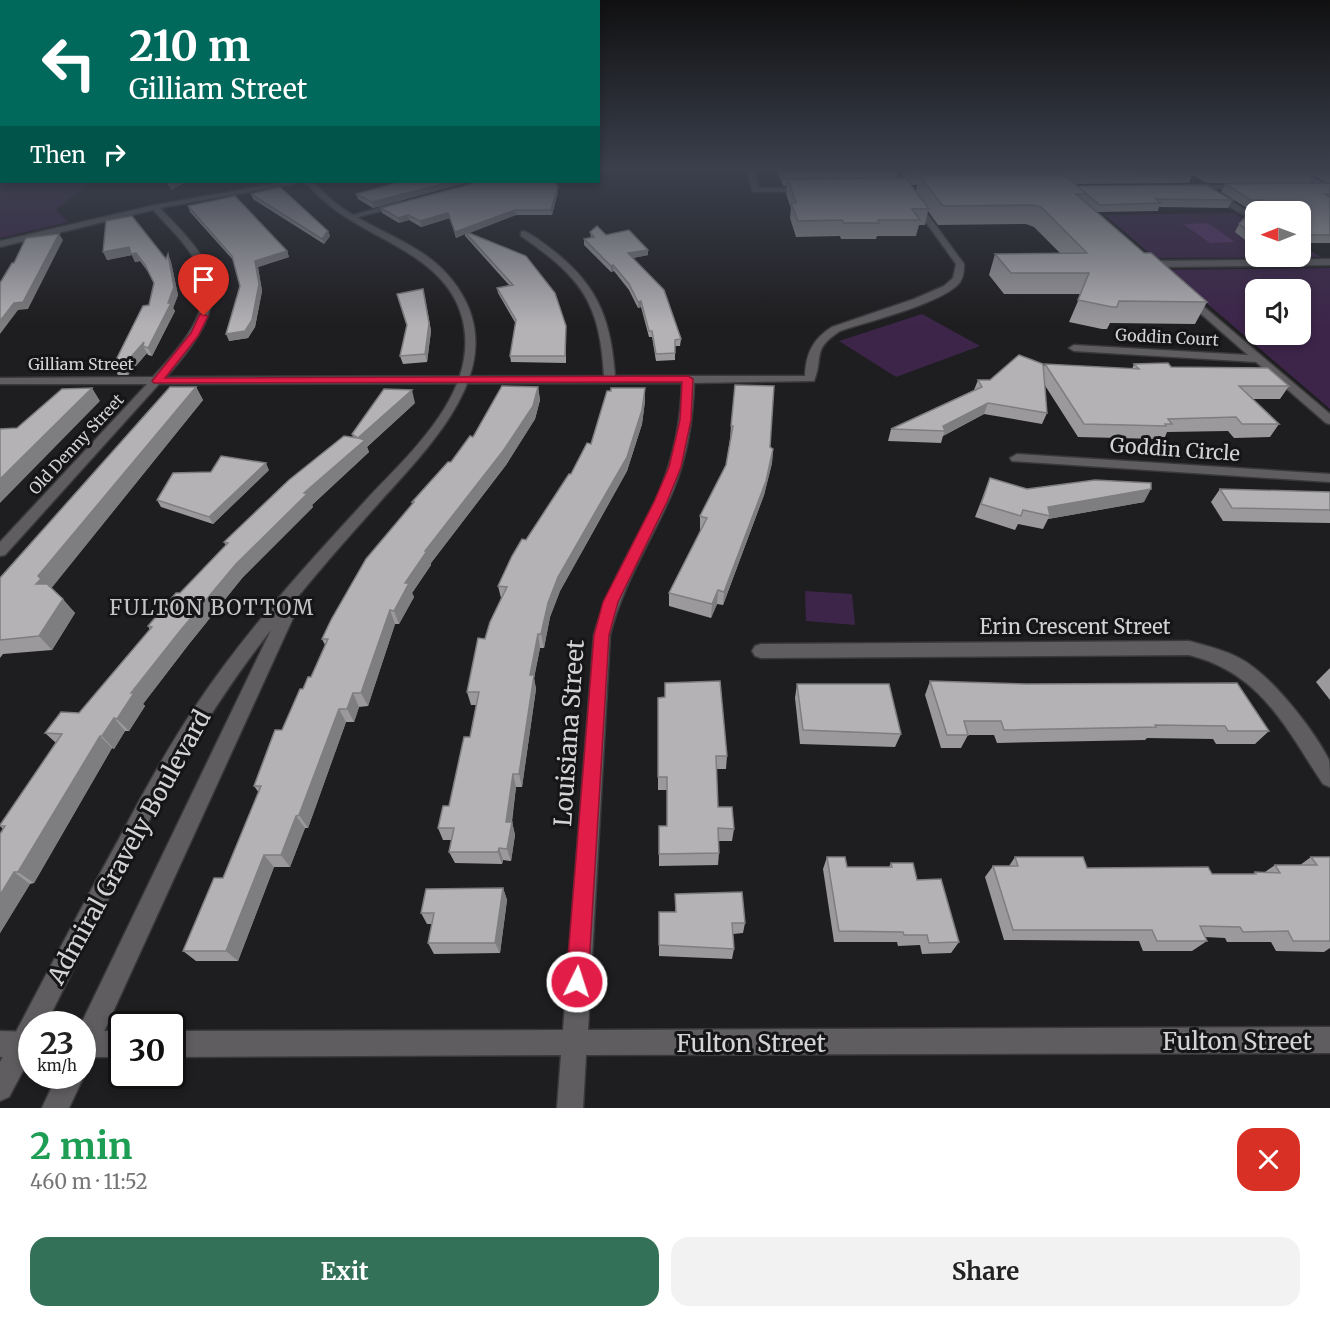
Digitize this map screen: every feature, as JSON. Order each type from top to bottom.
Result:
[{"type":"street","points":[[0,244],[89,223]]},
{"type":"street","name":"Old Denny Street","points":[[0,551],[157,381],[195,334],[209,301],[209,287],[202,262],[168,223]]},
{"type":"street","name":"Admiral Gravely Boulevard","points":[[38,1011],[166,771],[210,700],[244,652],[358,518],[419,452],[453,403],[464,381],[470,348],[469,328],[462,301],[452,285],[427,261],[361,223]]},
{"type":"street","name":"Gilliam Street","points":[[0,381],[810,379],[811,359],[823,337],[836,329],[932,295],[956,281],[960,264],[928,223]]},
{"type":"street","points":[[524,234],[570,268],[585,284],[604,324],[609,350],[610,380]]},
{"type":"street","points":[[1140,256],[1158,271]]},
{"type":"street","points":[[1149,264],[1330,262]]},
{"type":"street","points":[[1175,286],[1330,420]]},
{"type":"street","name":"Goddin Court","points":[[1074,348],[1258,359]]},
{"type":"street","name":"Louisiana Street","points":[[570,1108],[602,635],[611,602],[661,502],[675,467],[687,406],[688,379]]},
{"type":"street","name":"Goddin Circle","points":[[1017,458],[1330,478]]},
{"type":"street","name":"Admiral Gravely Boulevard","points":[[96,1020],[298,588]]},
{"type":"street","name":"Erin Crescent Street","points":[[761,651],[1189,648],[1208,651],[1235,662],[1265,685],[1330,778]]},
{"type":"street","name":"Fulton Street","points":[[186,1044],[1330,1040]]},
{"type":"street","name":"Admiral Gravely Boulevard","points":[[0,1088],[18,1050]]},
{"type":"street","points":[[55,1108],[64,1089]]},
{"type":"shaded area","points":[[0,223],[66,223],[0,238]]},
{"type":"shaded area","points":[[1114,223],[1245,223],[1245,257],[1155,258]]},
{"type":"shaded area","points":[[1208,223],[1235,242],[1210,243],[1183,224]]},
{"type":"shaded area","points":[[1311,251],[1321,257],[1311,257]]},
{"type":"shaded area","points":[[1330,268],[1330,409],[1255,345],[1311,345],[1311,279],[1245,279],[1245,336],[1168,270]]},
{"type":"shaded area","points":[[922,314],[980,346],[896,377],[839,341]]},
{"type":"shaded area","points":[[805,591],[852,594],[855,625],[806,621]]},
{"type":"building","points":[[106,223],[137,223],[166,259],[168,254],[174,287],[168,303],[171,303],[148,348],[143,346],[144,342],[123,366],[113,366],[143,306],[149,305],[154,283],[145,265],[136,253],[131,254],[129,247],[103,252]]},
{"type":"building","points":[[203,223],[260,223],[287,251],[255,261],[259,284],[252,320],[245,331],[226,334],[240,286],[232,256]]},
{"type":"building","points":[[296,223],[319,223],[328,231],[322,239]]},
{"type":"building","points":[[452,223],[480,223],[455,232]]},
{"type":"building","points":[[1057,223],[1109,223],[1144,253],[1151,253],[1207,302],[1119,301],[1117,307],[1112,307],[1078,300],[1089,273],[1011,273],[995,254],[1087,253]]},
{"type":"building","points":[[1311,223],[1330,223],[1330,235],[1311,235]]},
{"type":"building","points":[[597,226],[606,235],[629,230],[648,250],[628,253],[664,290],[681,339],[675,340],[675,353],[656,354],[652,331],[649,331],[641,301],[638,302],[629,284],[613,265],[611,266],[584,239],[594,237],[590,232]]},
{"type":"building","points":[[464,231],[526,256],[555,293],[566,326],[565,356],[510,356],[516,320],[497,288],[513,285]]},
{"type":"building","points":[[59,234],[23,302],[14,303],[0,321],[0,283],[14,263],[26,238]]},
{"type":"building","points":[[423,289],[429,323],[425,354],[400,356],[407,325],[397,294]]},
{"type":"building","points":[[1019,355],[1043,364],[1047,413],[988,403],[943,426],[945,431],[891,429],[982,387],[978,380],[990,380]]},
{"type":"building","points":[[1168,363],[1171,367],[1268,368],[1289,386],[1239,386],[1279,424],[1242,424],[1236,417],[1168,419],[1172,424],[1165,424],[1166,426],[1084,424],[1045,364],[1139,369],[1134,364]]},
{"type":"building","points":[[735,385],[774,386],[770,447],[773,449],[766,481],[724,592],[718,590],[712,604],[669,593],[707,518],[700,516],[726,465],[733,426],[731,426]]},
{"type":"building","points":[[502,386],[538,387],[533,406],[503,451],[425,551],[427,551],[405,583],[409,583],[394,611],[390,610],[361,693],[353,693],[347,709],[339,709],[299,815],[296,816],[281,855],[264,855],[226,951],[183,951],[214,878],[223,878],[261,786],[254,786],[275,730],[282,730],[300,689],[303,689],[308,677],[311,677],[328,639],[322,639],[331,620],[366,559],[414,502],[412,502],[448,462],[451,462],[470,436],[473,437]]},
{"type":"building","points":[[170,387],[196,387],[38,576],[41,579],[36,584],[47,584],[63,599],[39,636],[0,640],[0,578]]},
{"type":"building","points":[[92,388],[0,479],[0,429],[17,428],[62,389]]},
{"type":"building","points":[[611,388],[645,388],[642,410],[627,457],[558,577],[548,603],[541,634],[538,634],[530,675],[534,675],[519,774],[513,774],[506,822],[512,822],[507,849],[499,848],[498,852],[449,852],[454,828],[438,828],[443,806],[449,806],[464,737],[470,737],[479,692],[467,692],[478,638],[485,639],[490,622],[507,587],[498,586],[512,556],[522,539],[526,540],[571,474],[587,443],[591,444],[607,391],[611,391]]},
{"type":"building","points":[[384,389],[412,390],[358,438],[352,434]]},
{"type":"building","points":[[344,436],[365,440],[304,493],[307,494],[236,564],[131,693],[134,693],[117,719],[114,718],[100,736],[18,872],[14,872],[0,895],[0,834],[5,826],[0,825],[62,734],[45,733],[61,712],[79,713],[152,627],[148,626],[176,593],[180,593],[228,543],[224,542],[289,480]]},
{"type":"building","points":[[221,456],[266,463],[209,517],[157,500],[173,473],[211,472]]},
{"type":"building","points":[[990,478],[1027,489],[1095,480],[1151,483],[1151,489],[1048,507],[1050,516],[1023,510],[1021,516],[981,504]]},
{"type":"building","points":[[1220,489],[1330,492],[1330,510],[1232,508]]},
{"type":"building","points":[[720,681],[727,756],[716,756],[718,807],[732,807],[734,829],[718,828],[719,853],[659,854],[659,826],[667,826],[667,777],[658,777],[658,698],[665,697],[665,683]]},
{"type":"building","points":[[930,681],[1027,684],[1237,683],[1269,731],[1228,731],[1225,726],[1155,725],[1156,727],[1004,730],[1001,721],[964,721],[968,735],[947,735]]},
{"type":"building","points":[[797,684],[889,684],[901,734],[803,730]]},
{"type":"building","points":[[827,857],[845,857],[847,867],[892,867],[891,863],[913,863],[917,880],[941,879],[959,942],[929,943],[927,935],[904,935],[903,932],[839,931]]},
{"type":"building","points":[[1015,857],[1083,857],[1087,868],[1208,867],[1212,874],[1256,874],[1255,872],[1280,873],[1275,865],[1317,865],[1311,857],[1330,857],[1330,941],[1293,941],[1288,931],[1243,932],[1240,927],[1200,926],[1207,941],[1157,941],[1152,930],[1013,930],[993,866],[1018,866]]},
{"type":"building","points":[[503,888],[495,943],[428,943],[434,913],[421,913],[426,889]]},
{"type":"building","points":[[742,892],[745,923],[732,923],[734,949],[659,945],[659,912],[676,912],[675,894]]},
{"type":"district","name":"FULTON BOTTOM","points":[[212,607]]},
{"type":"route","points":[[204,316],[195,334],[157,381],[688,379],[685,420],[675,467],[661,502],[605,618],[599,663],[577,982]]}]
